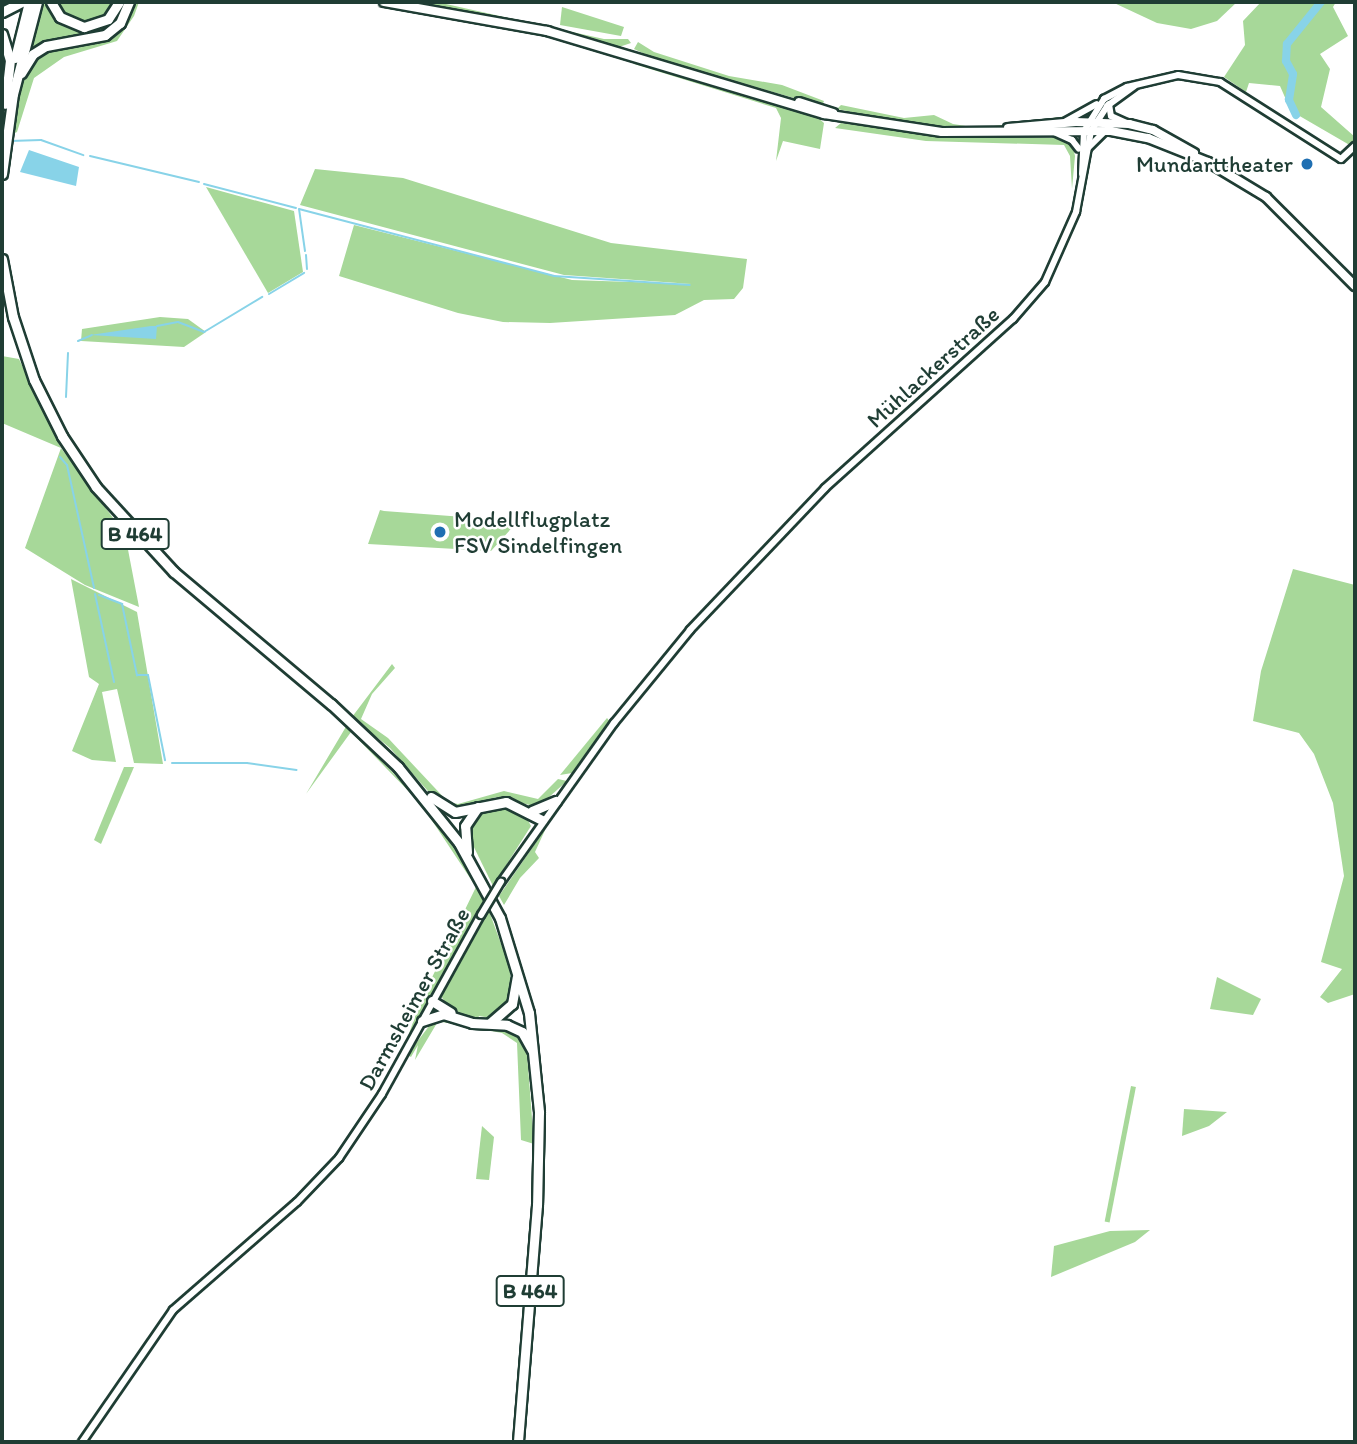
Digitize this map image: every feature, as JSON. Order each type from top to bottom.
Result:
[{"type":"highway","points":[[2,12],[22,2]]},
{"type":"highway","points":[[5,104],[29,2]]},
{"type":"highway","points":[[4,129],[37,2]]},
{"type":"highway","points":[[51,2],[60,17],[84,27],[108,19],[119,2]]},
{"type":"highway","points":[[14,90],[33,54],[53,44],[105,35],[120,23],[129,2]]},
{"type":"highway","points":[[2,34],[10,60],[2,174]]},
{"type":"highway","name":"B 464","points":[[2,259],[14,321],[37,387],[65,443],[106,500],[174,572],[338,710],[418,789],[468,857],[500,918],[518,969],[536,1058],[538,1188],[519,1442]]},
{"type":"highway","points":[[418,789],[449,811],[500,801],[527,809],[541,822]]},
{"type":"highway","points":[[527,809],[556,801]]},
{"type":"highway","points":[[468,857],[465,826],[479,806]]},
{"type":"highway","points":[[490,1023],[512,1004],[518,969]]},
{"type":"highway","points":[[431,1003],[443,1014],[522,1032],[536,1058]]},
{"type":"highway","points":[[431,1003],[455,1017]]},
{"type":"highway","points":[[422,1021],[443,1014]]},
{"type":"main road","points":[[384,2],[530,28],[833,113],[920,130],[1052,132],[1129,124],[1163,135],[1276,205],[1355,286]]},
{"type":"main road","points":[[995,133],[1061,123],[1144,136],[1208,162]]},
{"type":"street","points":[[1061,123],[1135,86],[1178,75],[1213,79],[1344,159],[1355,146]]},
{"type":"street","points":[[1106,101],[1111,116],[1129,124]]},
{"type":"street","points":[[1090,127],[1106,101]]},
{"type":"street","name":"Mühlackerstraße","points":[[759,555],[825,488],[1013,319],[1045,282],[1068,237],[1090,127]]},
{"type":"street","points":[[1052,132],[1072,140],[1083,152],[1105,131]]},
{"type":"street","name":"Darmsheimer Straße","points":[[82,1442],[173,1310],[297,1202],[338,1158],[367,1119],[481,915],[541,822],[643,686],[759,555]]},
{"type":"green space","points":[[40,2],[48,2],[69,26],[88,30],[110,21],[124,2],[106,30],[29,55],[25,53]]},
{"type":"green space","points":[[53,2],[116,2],[111,13],[90,25],[64,18]]},
{"type":"green space","points":[[133,2],[139,2],[134,16],[117,41],[64,57],[34,78],[17,132],[9,136],[26,67],[42,51],[112,37],[128,18]]},
{"type":"green space","points":[[405,2],[437,2],[604,39],[628,39],[631,43],[619,47]]},
{"type":"green space","points":[[1112,2],[1237,2],[1217,21],[1191,29],[1157,23]]},
{"type":"green space","points":[[1261,2],[1336,2],[1333,7],[1348,36],[1320,54],[1330,69],[1321,107],[1355,137],[1353,147],[1291,111],[1280,86],[1249,83],[1246,92],[1224,77],[1245,45],[1243,21]]},
{"type":"green space","points":[[562,7],[624,27],[621,36],[560,25]]},
{"type":"green space","points":[[638,42],[654,52],[729,76],[782,85],[824,101],[822,106],[653,58],[634,49]]},
{"type":"green space","points":[[633,60],[816,116],[824,123],[820,149],[783,141],[776,161],[781,118],[776,108],[634,64]]},
{"type":"green space","points":[[841,105],[904,118],[934,115],[953,124],[977,128],[900,122],[837,109]]},
{"type":"green space","points":[[1074,115],[1006,127],[982,128]]},
{"type":"green space","points":[[841,123],[950,137],[1062,138],[1072,142],[1075,156],[1072,189],[1070,156],[1064,145],[926,141],[835,128]]},
{"type":"green space","points":[[315,169],[403,178],[611,243],[747,259],[743,288],[734,299],[704,300],[675,315],[550,323],[503,322],[458,313],[339,276],[354,225],[572,280],[692,284],[564,275],[300,205]]},
{"type":"green space","points":[[206,187],[294,211],[303,272],[268,293]]},
{"type":"green space","points":[[160,317],[188,319],[206,332],[184,347],[81,341],[82,329]]},
{"type":"green space","points":[[2,356],[19,359],[61,448],[2,423]]},
{"type":"green space","points":[[61,448],[125,534],[139,607],[85,585],[25,548]]},
{"type":"green space","name":"Modellflugplatz FSV Sindelfingen","points":[[380,510],[518,521],[491,551],[368,544]]},
{"type":"green space","points":[[1293,569],[1355,585],[1355,994],[1328,1003],[1320,997],[1342,969],[1321,962],[1344,876],[1333,803],[1314,754],[1299,733],[1253,721],[1261,671]]},
{"type":"green space","points":[[71,579],[137,612],[163,764],[134,763],[117,689],[102,692],[116,762],[92,760],[72,751],[99,684],[89,677]]},
{"type":"green space","points":[[392,664],[395,668],[372,694],[361,719],[388,738],[448,802],[458,804],[504,791],[538,799],[558,779],[567,781],[538,807],[497,797],[454,809],[434,798],[390,748],[352,717]]},
{"type":"green space","points":[[607,718],[611,723],[572,773],[560,775]]},
{"type":"green space","points":[[347,725],[423,804],[453,845],[484,900],[402,1053],[421,1000],[476,887],[421,804],[351,732],[306,794]]},
{"type":"green space","points":[[612,732],[546,828],[535,852],[539,858],[520,878],[504,905],[499,896]]},
{"type":"green space","points":[[124,767],[134,767],[101,844],[94,840]]},
{"type":"green space","points":[[502,804],[525,815],[531,826],[493,886],[466,831],[478,811]]},
{"type":"green space","points":[[489,911],[510,968],[511,1003],[491,1018],[479,1016],[477,1020],[450,1010],[441,996]]},
{"type":"green space","points":[[1217,977],[1261,999],[1253,1015],[1210,1009]]},
{"type":"green space","points":[[436,1017],[516,1030],[527,1053],[534,1144],[521,1140],[517,1043],[502,1033],[442,1022],[437,1023],[415,1060],[418,1045],[411,1057],[407,1055]]},
{"type":"green space","points":[[1131,1086],[1136,1087],[1110,1222],[1105,1221]]},
{"type":"green space","points":[[1184,1109],[1227,1112],[1209,1126],[1182,1136]]},
{"type":"green space","points":[[482,1126],[494,1137],[489,1180],[476,1179]]},
{"type":"green space","points":[[1150,1230],[1135,1242],[1051,1277],[1054,1246],[1110,1231]]},
{"type":"water","points":[[29,150],[79,167],[76,186],[20,172]]},
{"type":"water","points":[[157,326],[156,339],[90,335]]},
{"type":"waterway","points":[[1296,115],[1289,100],[1293,74],[1286,61],[1287,44],[1321,2]]},
{"type":"waterway","points":[[10,141],[41,140],[83,155]]},
{"type":"waterway","points":[[90,156],[199,182]]},
{"type":"waterway","points":[[204,184],[296,208]]},
{"type":"waterway","points":[[305,251],[299,209],[554,276],[690,285]]},
{"type":"waterway","points":[[306,255],[307,269]]},
{"type":"waterway","points":[[269,294],[304,273]]},
{"type":"waterway","points":[[157,326],[178,322],[204,332],[262,297]]},
{"type":"waterway","points":[[78,341],[92,335]]},
{"type":"waterway","points":[[66,397],[68,353]]},
{"type":"waterway","points":[[60,457],[67,465],[94,588]]},
{"type":"waterway","points":[[95,594],[114,682]]},
{"type":"waterway","points":[[99,595],[122,604],[137,675],[148,675],[165,760]]},
{"type":"waterway","points":[[172,763],[247,763],[297,770]]},
{"type":"place","name":"Mundarttheater","points":[[1307,164]]},
{"type":"place","name":"Modellflugplatz FSV Sindelfingen","points":[[440,532]]}]
